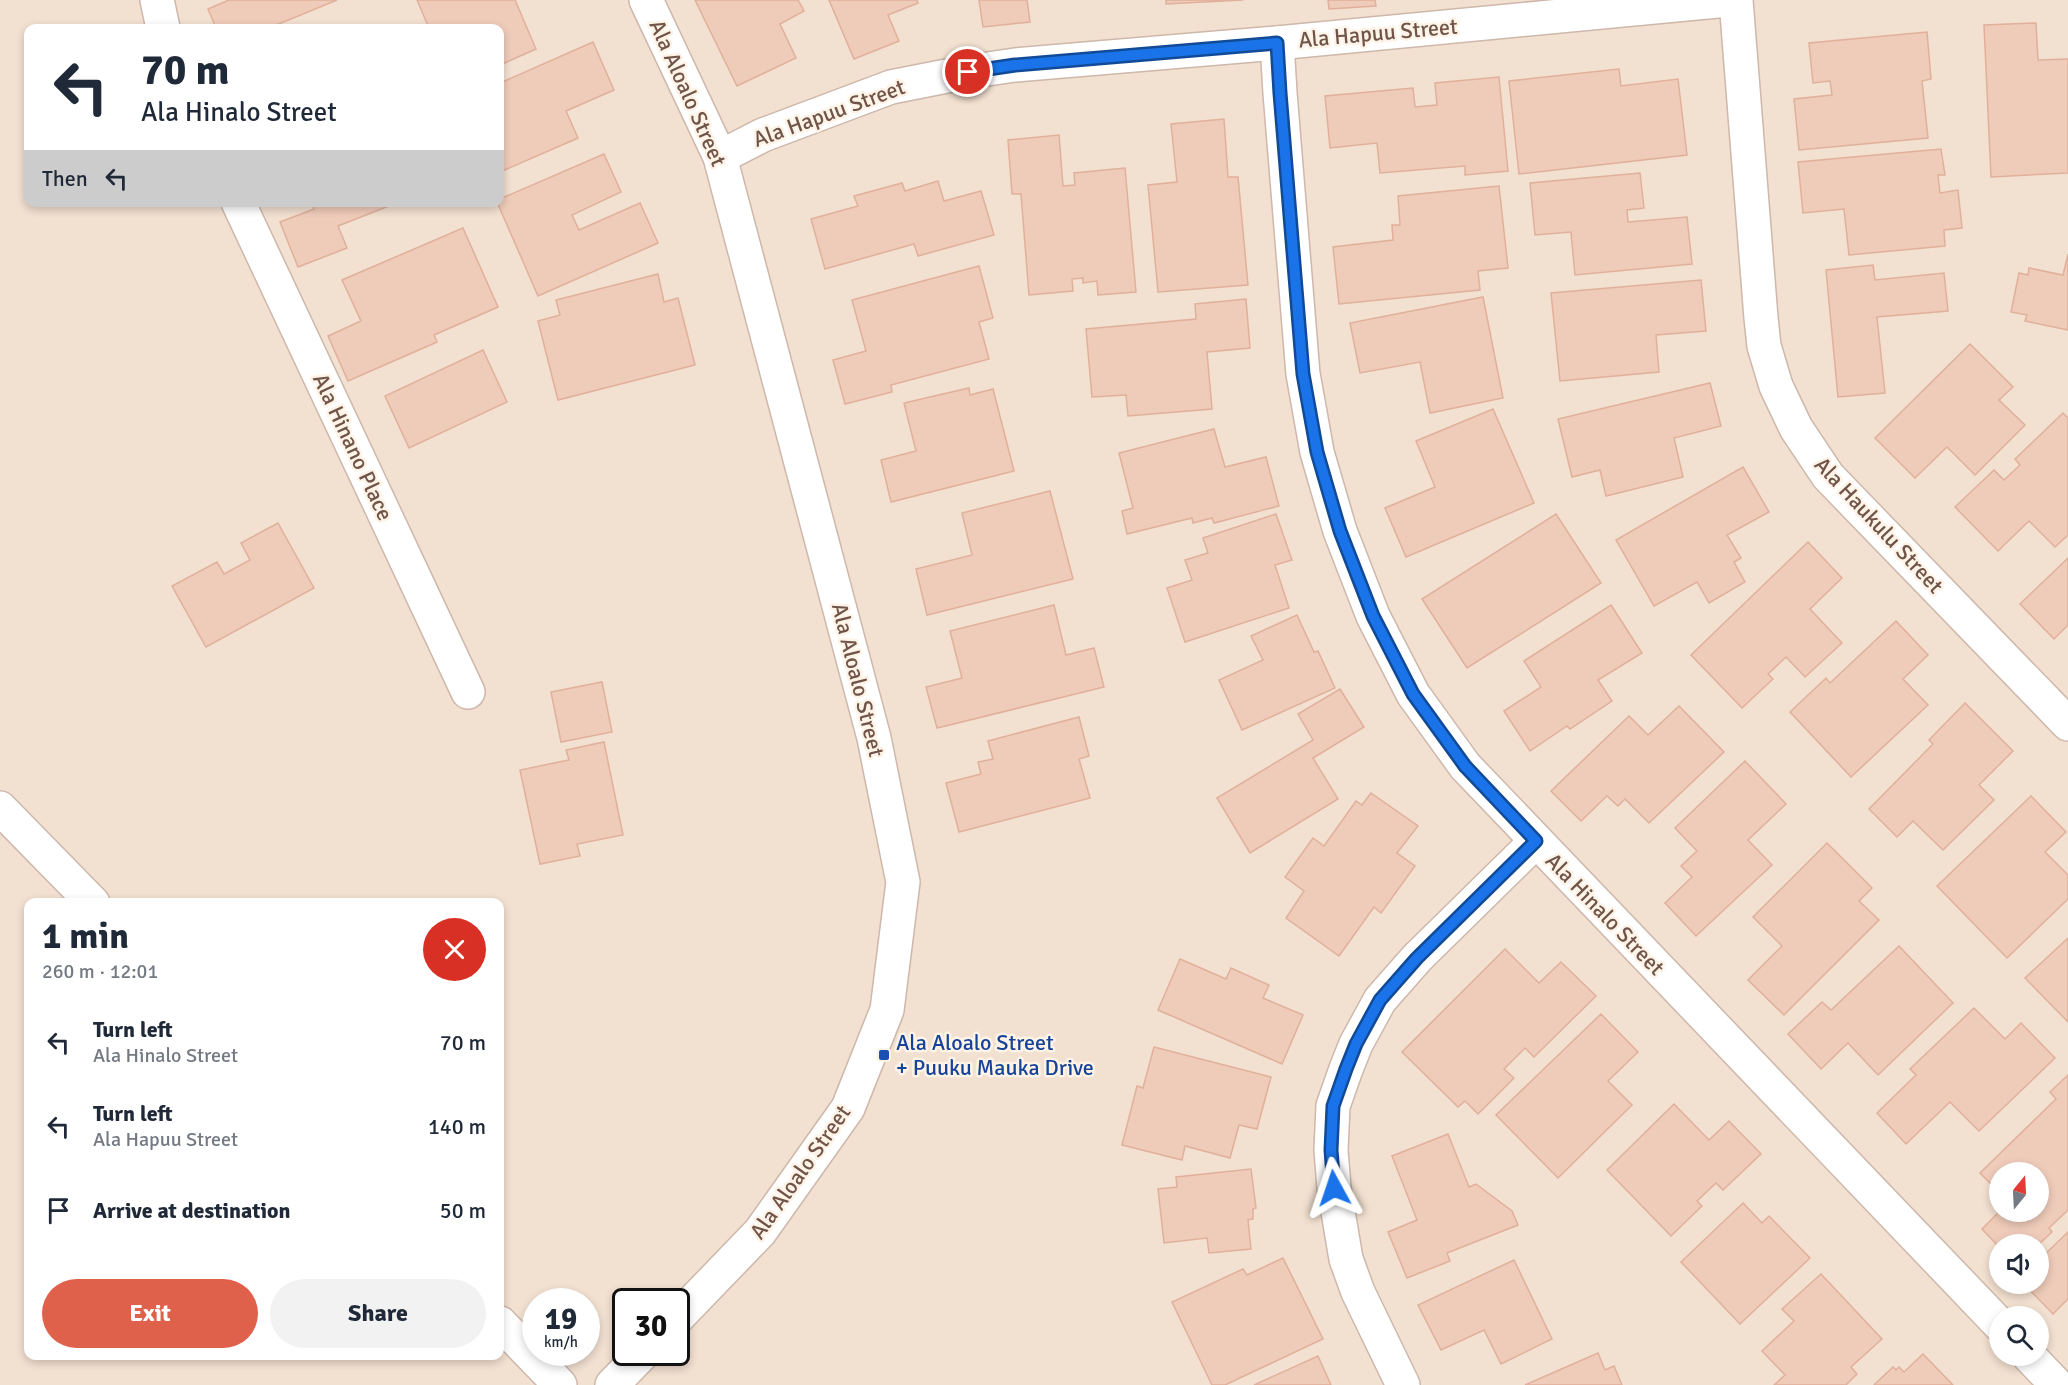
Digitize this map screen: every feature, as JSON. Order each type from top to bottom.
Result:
[{"type":"street","points":[[157,0],[162,24]]},
{"type":"street","name":"Ala Aloalo Street","points":[[646,0],[720,157],[874,738],[903,882],[887,1010],[848,1108],[760,1232],[690,1304]]},
{"type":"street","name":"Ala Hapuu Street","points":[[720,157],[763,135],[891,87],[1015,65],[1277,43],[1728,0]]},
{"type":"street","name":"Ala Haukulu Street","points":[[1736,0],[1764,346],[1784,405],[1796,428],[1828,476],[2068,724]]},
{"type":"street","name":"Ala Hinalo Street","points":[[1277,43],[1303,374],[1317,452],[1340,531],[1373,616],[1413,694],[1465,766],[1989,1314]]},
{"type":"street","name":"Ala Hinano Place","points":[[240,207],[468,692]]},
{"type":"street","points":[[0,807],[88,898]]},
{"type":"street","points":[[1403,1385],[1358,1292],[1346,1259],[1331,1150],[1333,1106],[1356,1044],[1380,1000],[1417,958],[1536,841]]},
{"type":"street","points":[[504,1327],[560,1385]]},
{"type":"street","points":[[612,1385],[631,1366]]},
{"type":"street","points":[[2039,1366],[2057,1385]]},
{"type":"shaded area","points":[[0,0],[2068,0],[2068,1385],[0,1385]]},
{"type":"building","points":[[229,0],[337,0],[279,24],[214,24],[208,9]]},
{"type":"building","points":[[417,0],[515,0],[536,49],[504,63],[504,24],[427,24]]},
{"type":"building","points":[[695,0],[798,0],[804,11],[780,24],[796,58],[737,86]]},
{"type":"building","points":[[829,0],[917,0],[918,3],[888,15],[899,41],[854,59]]},
{"type":"building","points":[[979,0],[1027,0],[1030,22],[983,27]]},
{"type":"building","points":[[1166,0],[1243,0],[1166,4]]},
{"type":"building","points":[[1328,0],[1375,0],[1376,6],[1329,9]]},
{"type":"building","points":[[2036,23],[2038,60],[2068,59],[2068,173],[1991,177],[1984,25]]},
{"type":"building","points":[[1927,32],[1931,79],[1922,81],[1928,138],[1799,150],[1794,99],[1832,95],[1830,81],[1813,83],[1809,43]]},
{"type":"building","points":[[593,42],[614,90],[566,111],[578,138],[504,170],[504,81]]},
{"type":"building","points":[[1619,69],[1621,86],[1678,79],[1687,155],[1519,174],[1509,81]]},
{"type":"building","points":[[1499,77],[1508,171],[1465,175],[1465,166],[1380,173],[1377,143],[1330,148],[1325,96],[1413,88],[1415,107],[1437,105],[1435,83]]},
{"type":"building","points":[[1224,119],[1228,177],[1238,177],[1248,285],[1158,292],[1148,185],[1177,182],[1171,124]]},
{"type":"building","points":[[1059,135],[1063,186],[1075,185],[1074,173],[1125,168],[1136,292],[1098,295],[1097,281],[1083,283],[1083,278],[1072,279],[1073,291],[1029,295],[1021,194],[1012,194],[1008,140]]},
{"type":"building","points":[[1941,149],[1945,175],[1938,175],[1940,193],[1958,190],[1962,228],[1944,230],[1945,246],[1849,255],[1844,209],[1803,213],[1798,162]]},
{"type":"building","points":[[604,154],[621,192],[572,215],[579,230],[640,203],[658,243],[538,296],[499,207],[504,207],[504,197]]},
{"type":"building","points":[[1640,173],[1644,208],[1627,210],[1628,222],[1687,217],[1692,264],[1575,275],[1571,232],[1535,235],[1530,183]]},
{"type":"building","points":[[938,181],[944,201],[981,191],[994,235],[918,256],[914,244],[825,269],[811,219],[858,206],[854,196],[902,183],[905,191]]},
{"type":"building","points":[[1499,186],[1508,268],[1478,271],[1480,290],[1339,304],[1333,247],[1393,240],[1392,225],[1400,225],[1398,196]]},
{"type":"building","points":[[313,207],[386,207],[338,226],[347,248],[298,267],[280,222],[314,209]]},
{"type":"building","points":[[463,228],[498,307],[434,335],[437,342],[348,381],[328,336],[361,321],[342,280]]},
{"type":"building","points":[[2068,254],[2068,330],[2025,321],[2027,315],[2011,312],[2019,273],[2028,275],[2029,268],[2063,275]]},
{"type":"building","points":[[1873,265],[1875,280],[1944,273],[1948,311],[1877,317],[1885,393],[1838,397],[1826,270]]},
{"type":"building","points":[[979,266],[993,318],[979,322],[989,359],[891,385],[892,392],[845,404],[833,360],[866,351],[852,300]]},
{"type":"building","points":[[658,274],[664,302],[678,298],[695,365],[558,400],[538,321],[560,315],[556,300]]},
{"type":"building","points":[[1701,280],[1706,331],[1656,335],[1659,372],[1560,381],[1551,293]]},
{"type":"building","points":[[1483,297],[1503,398],[1430,413],[1420,362],[1360,373],[1350,323]]},
{"type":"building","points":[[1246,299],[1250,348],[1207,352],[1212,409],[1128,416],[1126,395],[1092,397],[1086,329],[1196,319],[1195,304]]},
{"type":"building","points":[[1970,344],[2013,387],[1999,400],[2025,425],[1975,475],[1947,447],[1915,478],[1875,438]]},
{"type":"building","points":[[483,350],[507,402],[409,448],[385,396]]},
{"type":"building","points":[[1710,383],[1721,426],[1674,438],[1683,477],[1606,496],[1600,470],[1572,477],[1558,419]]},
{"type":"building","points":[[969,388],[970,395],[993,389],[1014,471],[891,502],[881,460],[916,451],[904,403]]},
{"type":"building","points":[[1493,409],[1534,503],[1406,557],[1385,508],[1435,487],[1416,441]]},
{"type":"building","points":[[2063,413],[2068,418],[2068,535],[2055,547],[2029,521],[1998,551],[1955,507],[1994,470],[2004,480],[2020,465],[2015,459]]},
{"type":"building","points":[[1214,429],[1225,467],[1266,457],[1279,506],[1214,523],[1212,518],[1193,523],[1192,518],[1127,534],[1122,511],[1133,508],[1119,453]]},
{"type":"building","points":[[1743,467],[1769,512],[1727,535],[1741,558],[1734,562],[1745,582],[1709,603],[1697,582],[1654,606],[1616,540]]},
{"type":"building","points":[[1050,491],[1073,579],[927,615],[916,569],[972,555],[962,513]]},
{"type":"building","points":[[1276,514],[1292,560],[1275,565],[1289,608],[1185,642],[1167,588],[1192,580],[1185,560],[1208,553],[1203,538]]},
{"type":"building","points":[[1556,514],[1601,583],[1467,668],[1422,599]]},
{"type":"building","points":[[278,523],[314,588],[206,647],[172,586],[217,562],[224,574],[250,560],[241,543]]},
{"type":"building","points":[[1808,542],[1842,578],[1810,609],[1842,643],[1805,677],[1786,657],[1768,674],[1773,679],[1742,708],[1691,655]]},
{"type":"building","points":[[2068,558],[2068,625],[2054,639],[2020,604]]},
{"type":"building","points":[[1054,605],[1066,655],[1094,648],[1104,687],[937,728],[926,687],[962,678],[950,631]]},
{"type":"building","points":[[1611,605],[1642,653],[1598,680],[1612,701],[1570,729],[1567,726],[1530,751],[1504,711],[1541,687],[1524,661]]},
{"type":"building","points":[[1297,615],[1314,652],[1318,651],[1335,688],[1242,730],[1219,680],[1263,660],[1251,636]]},
{"type":"building","points":[[1896,621],[1928,655],[1903,679],[1928,705],[1851,777],[1790,712],[1826,678],[1830,683]]},
{"type":"building","points":[[602,682],[612,732],[561,742],[551,692]]},
{"type":"building","points":[[1340,689],[1364,727],[1313,758],[1338,799],[1250,853],[1217,798],[1313,740],[1298,714]]},
{"type":"building","points":[[1965,703],[2013,751],[1979,785],[1994,800],[1943,850],[1913,821],[1897,837],[1869,809],[1933,744],[1929,740]]},
{"type":"building","points":[[1679,706],[1724,752],[1649,823],[1625,799],[1618,806],[1607,796],[1581,821],[1551,791],[1629,716],[1648,735]]},
{"type":"building","points":[[1079,717],[1089,756],[1079,759],[1090,798],[959,832],[946,783],[981,774],[978,762],[993,759],[988,741]]},
{"type":"building","points":[[604,742],[623,835],[577,844],[580,856],[540,864],[520,770],[569,760],[566,750]]},
{"type":"building","points":[[1745,761],[1786,804],[1748,840],[1772,865],[1696,936],[1665,903],[1692,877],[1681,866],[1697,851],[1675,828]]},
{"type":"building","points":[[1371,793],[1418,826],[1397,853],[1415,866],[1381,913],[1374,907],[1339,956],[1286,918],[1304,891],[1285,877],[1313,838],[1324,846],[1356,801],[1362,805]]},
{"type":"building","points":[[2031,796],[2066,832],[2045,852],[2068,875],[2068,899],[2007,958],[1937,886]]},
{"type":"building","points":[[1827,843],[1872,888],[1859,901],[1879,920],[1784,1015],[1748,980],[1782,946],[1753,917]]},
{"type":"building","points":[[2068,938],[2068,1022],[2025,978]]},
{"type":"building","points":[[1899,946],[1953,1003],[1878,1075],[1848,1043],[1821,1069],[1788,1034],[1822,1002],[1831,1010]]},
{"type":"building","points":[[1505,949],[1539,983],[1561,962],[1596,996],[1534,1057],[1525,1048],[1504,1069],[1514,1078],[1478,1114],[1465,1101],[1458,1107],[1402,1052]]},
{"type":"building","points":[[1180,959],[1226,979],[1231,968],[1269,985],[1263,998],[1303,1015],[1282,1064],[1158,1010]]},
{"type":"building","points":[[1974,1008],[2005,1039],[2021,1023],[2055,1058],[1979,1131],[1950,1102],[1906,1144],[1877,1113],[1916,1075],[1910,1069]]},
{"type":"building","points":[[1601,1014],[1638,1052],[1608,1081],[1632,1105],[1558,1178],[1496,1115]]},
{"type":"building","points":[[1154,1047],[1271,1077],[1257,1129],[1239,1125],[1230,1158],[1185,1146],[1182,1160],[1122,1145],[1137,1086],[1143,1088]]},
{"type":"building","points":[[2068,1075],[2068,1210],[2049,1228],[2052,1232],[2049,1235],[1989,1234],[1989,1236],[1982,1229],[1989,1222],[2049,1222],[2049,1162],[1991,1162],[2056,1099],[2050,1092]]},
{"type":"building","points":[[1674,1104],[1709,1140],[1729,1121],[1761,1154],[1723,1190],[1716,1183],[1697,1201],[1702,1206],[1671,1236],[1607,1170]]},
{"type":"building","points":[[1448,1134],[1469,1187],[1476,1184],[1512,1211],[1518,1225],[1447,1253],[1450,1261],[1407,1278],[1388,1232],[1417,1220],[1392,1156]]},
{"type":"building","points":[[1989,1164],[1989,1182],[1980,1173]]},
{"type":"building","points":[[1251,1169],[1256,1208],[1253,1209],[1253,1219],[1248,1220],[1251,1249],[1209,1253],[1207,1238],[1164,1243],[1158,1189],[1177,1187],[1176,1177]]},
{"type":"building","points":[[1743,1203],[1762,1223],[1769,1216],[1810,1258],[1740,1324],[1681,1262]]},
{"type":"building","points":[[2068,1232],[2068,1299],[2053,1314],[2049,1306],[2045,1306],[2034,1294],[2049,1294],[2049,1250]]},
{"type":"building","points":[[1283,1258],[1323,1339],[1225,1385],[1212,1385],[1172,1302],[1243,1269],[1247,1275]]},
{"type":"building","points":[[1514,1260],[1552,1339],[1501,1364],[1484,1330],[1441,1350],[1418,1305]]},
{"type":"building","points":[[1821,1274],[1882,1339],[1851,1367],[1857,1374],[1846,1385],[1774,1385],[1785,1375],[1762,1351],[1794,1321],[1782,1309]]},
{"type":"building","points":[[1598,1353],[1605,1370],[1614,1366],[1622,1385],[1525,1385]]},
{"type":"building","points":[[1923,1354],[1953,1385],[1874,1385],[1893,1367],[1896,1370],[1899,1367],[1904,1372]]},
{"type":"building","points":[[1318,1356],[1331,1385],[1254,1385]]},
{"type":"place","name":"Ala Aloalo Street + Puuku Mauka Drive","points":[[884,1055]]},
{"type":"route","points":[[968,72],[1015,65],[1277,43],[1303,374],[1317,452],[1340,531],[1373,616],[1413,694],[1465,766],[1536,841],[1417,958],[1380,1000],[1356,1044],[1333,1106],[1331,1150],[1334,1188]]}]
